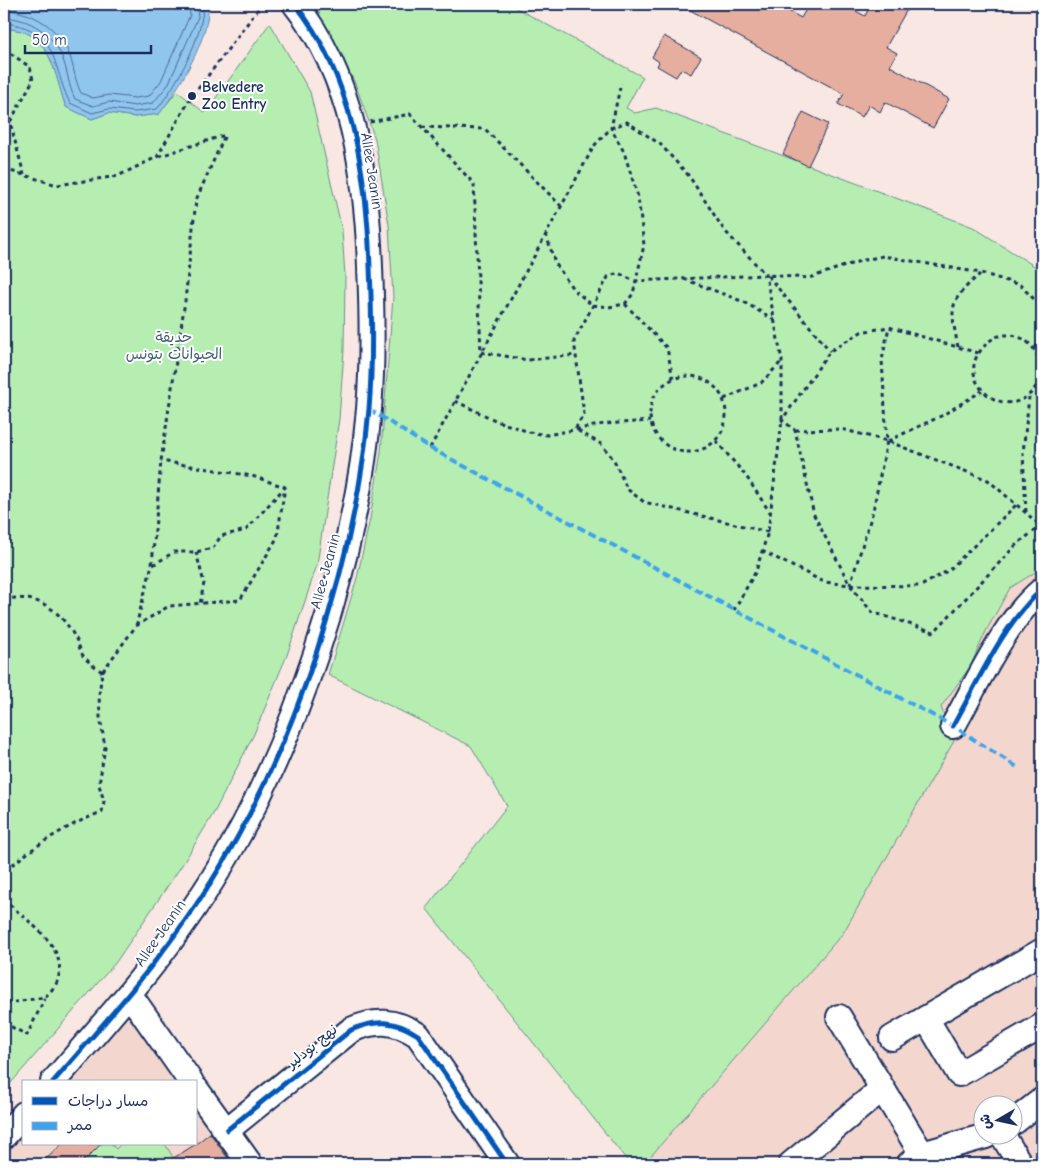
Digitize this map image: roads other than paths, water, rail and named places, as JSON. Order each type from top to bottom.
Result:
[{"type":"street","name":"Allee Jeanin","points":[[55,1080],[155,963],[210,883],[272,766],[311,667],[340,572],[364,448],[372,360],[369,232],[353,126],[340,83],[321,44],[295,4]]},
{"type":"street","points":[[953,726],[1009,630],[1027,603],[1042,590]]},
{"type":"street","points":[[892,1038],[1042,950]]},
{"type":"street","points":[[130,994],[190,1080]]},
{"type":"street","points":[[839,1017],[882,1089],[915,1159],[974,1140]]},
{"type":"street","points":[[926,1018],[959,1074],[1042,1026]]},
{"type":"street","name":"نهج بودلير","points":[[227,1130],[350,1030],[367,1023],[387,1022],[406,1027],[418,1035],[507,1164]]},
{"type":"street","points":[[791,1164],[882,1089]]},
{"type":"street","points":[[198,1092],[250,1164]]},
{"type":"street","points":[[1024,1114],[1042,1100]]},
{"type":"street","points":[[4,1136],[22,1116]]},
{"type":"street","points":[[1009,1146],[1020,1164]]},
{"type":"water","points":[[4,4],[208,4],[208,17],[192,61],[176,91],[159,114],[135,117],[109,113],[92,119],[66,107],[49,56],[36,39],[27,33],[4,28]]},
{"type":"place","name":"Belvedere Zoo Entry","points":[[192,96]]},
{"type":"park label","name":"حديقة الحيوانات بتونس","points":[[174,346]]}]
